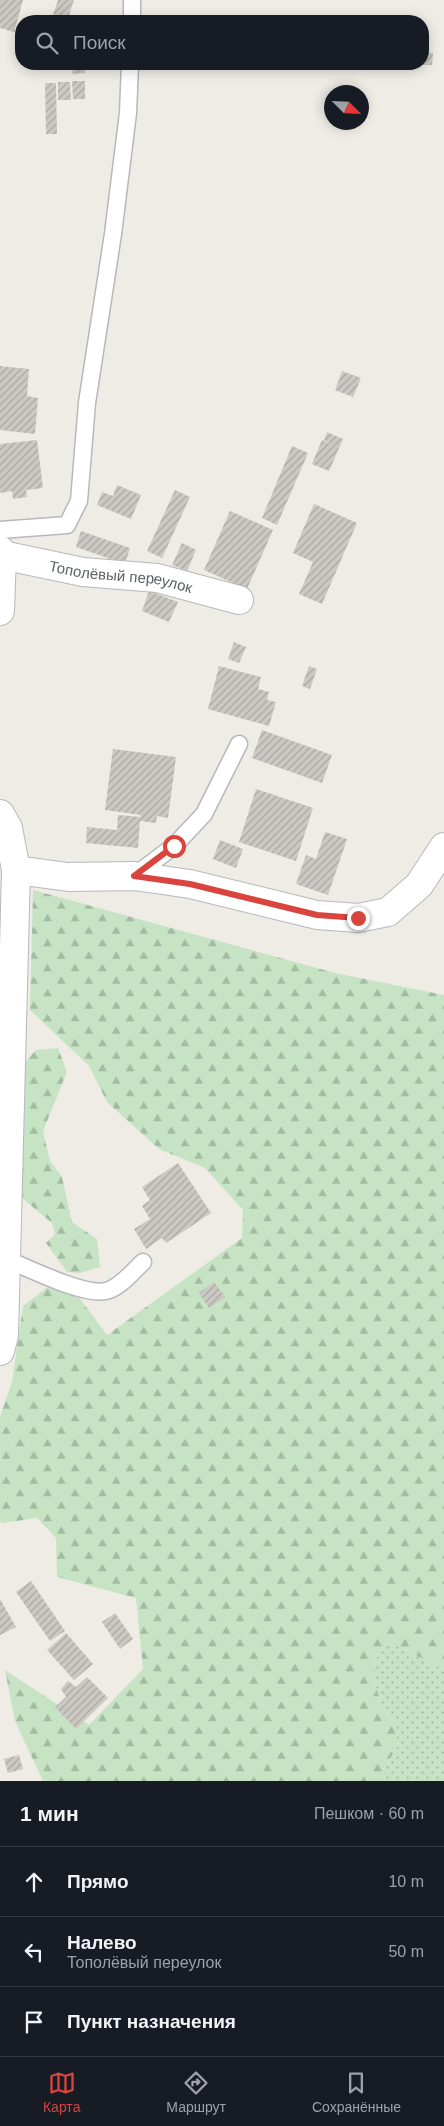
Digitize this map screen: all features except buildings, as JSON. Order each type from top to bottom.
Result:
[{"type":"street","name":"Тополёвый переулок","points":[[1,545],[83,572],[157,578],[239,600]]},
{"type":"street","points":[[0,612],[1,545]]},
{"type":"street","points":[[0,814],[8,828],[16,870],[4,1335],[0,1351]]},
{"type":"street","points":[[16,870],[68,877],[134,876],[190,884],[317,915],[358,918],[388,912],[420,885],[444,847]]},
{"type":"lane","points":[[132,0],[132,15]]},
{"type":"lane","points":[[1,545],[67,525],[79,501],[87,404],[113,234],[128,113],[130,70]]},
{"type":"lane","points":[[134,876],[174,846],[204,814],[239,744]]},
{"type":"lane","points":[[6,1259],[89,1290],[107,1291],[119,1284],[143,1262]]},
{"type":"green space","points":[[33,890],[335,973],[444,995],[444,1670],[401,1647],[387,1643],[375,1660],[374,1681],[383,1709],[395,1724],[398,1745],[384,1769],[384,1781],[43,1781],[15,1721],[5,1670],[89,1725],[143,1669],[136,1598],[57,1577],[56,1538],[37,1518],[2,1523],[0,1521],[0,1417],[12,1382],[23,1306],[49,1286],[75,1292],[107,1335],[242,1238],[243,1210],[205,1168],[159,1149],[107,1102],[89,1066],[30,1010]]},
{"type":"green space","points":[[58,1048],[67,1072],[43,1131],[50,1161],[62,1177],[72,1222],[97,1239],[100,1267],[80,1273],[67,1272],[46,1243],[55,1234],[52,1223],[22,1198],[18,1143],[24,1063],[36,1050]]},
{"type":"green space","points":[[387,1643],[401,1647],[444,1670],[444,1781],[384,1781],[384,1769],[398,1745],[395,1724],[383,1709],[374,1681],[375,1660]]},
{"type":"route","points":[[174,846],[134,876],[190,884],[317,915],[358,918]]}]
